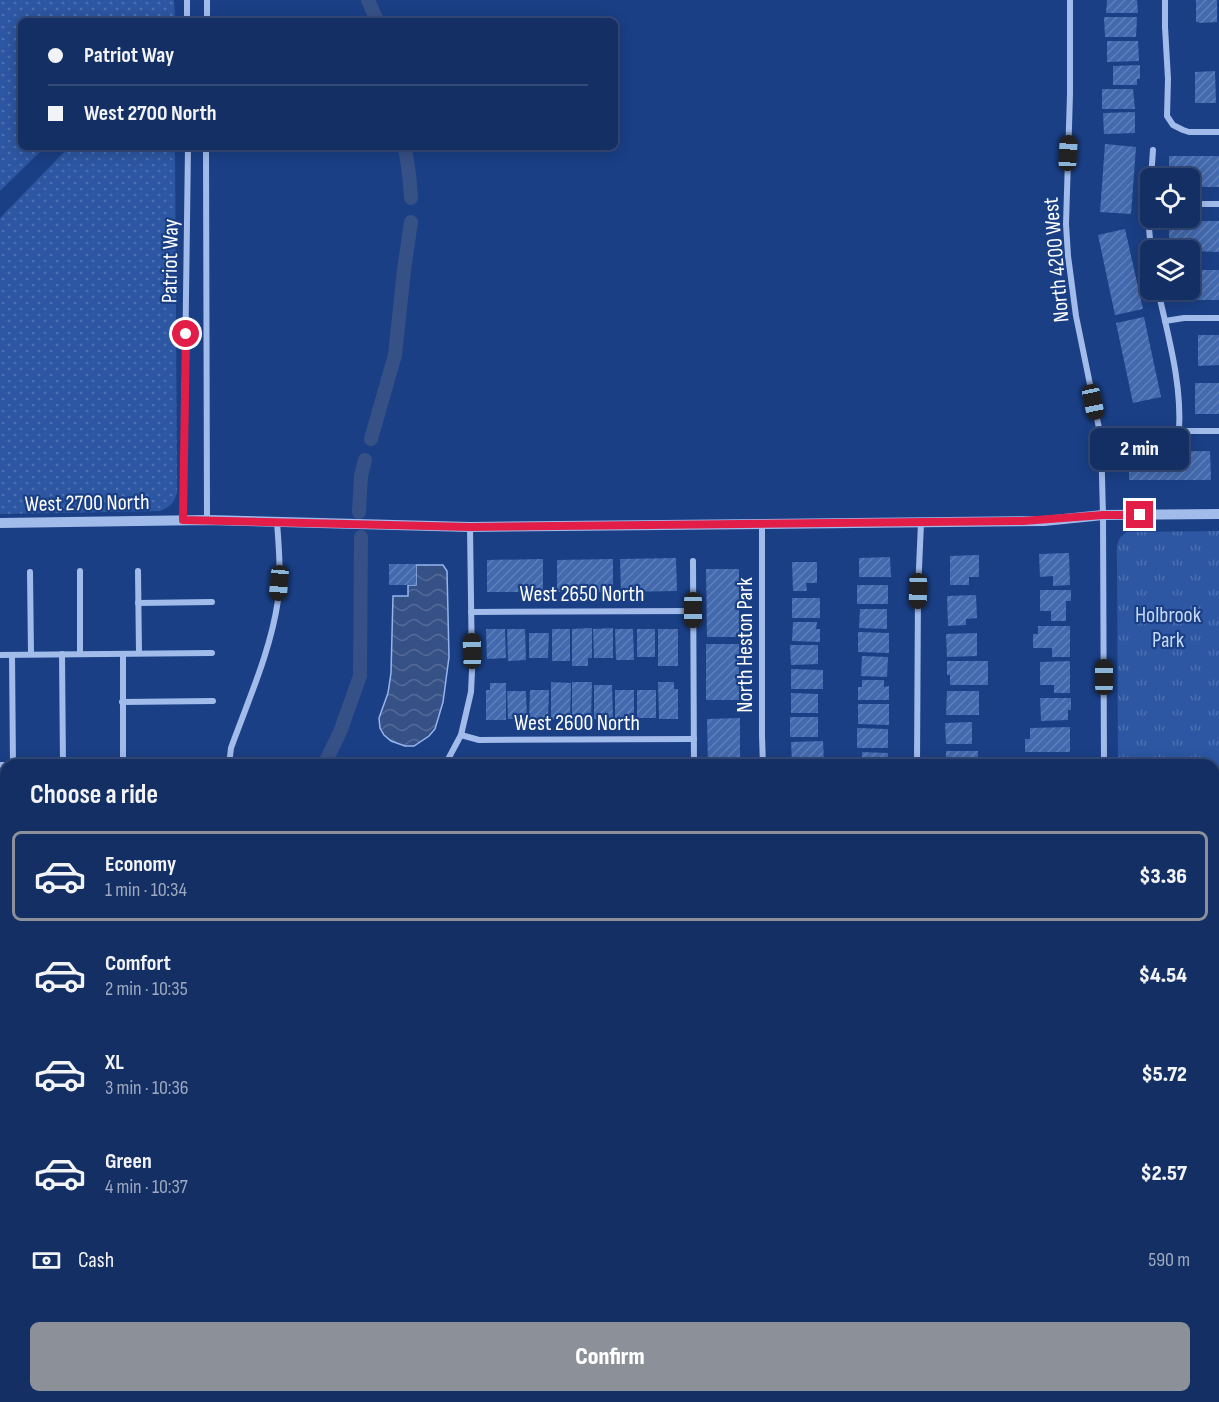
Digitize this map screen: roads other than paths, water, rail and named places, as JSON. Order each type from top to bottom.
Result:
[{"type":"street","points":[[187,0],[187,18]]},
{"type":"street","points":[[207,0],[207,18]]},
{"type":"street","name":"North 4200 West","points":[[1070,0],[1067,245],[1076,316],[1101,438],[1104,759]]},
{"type":"street","points":[[1165,0],[1169,120],[1173,125],[1189,132],[1219,132]]},
{"type":"street","name":"Patriot Way","points":[[183,520],[188,150]]},
{"type":"street","name":"Patriot Way","points":[[207,150],[207,520]]},
{"type":"street","points":[[1152,168],[1153,150]]},
{"type":"street","points":[[1200,204],[1219,204]]},
{"type":"street","points":[[1160,300],[1179,390],[1179,431]]},
{"type":"street","points":[[1165,321],[1184,318],[1219,318]]},
{"type":"street","points":[[1131,431],[1219,431]]},
{"type":"street","name":"West 2700 North","points":[[0,523],[207,520],[470,527],[762,525],[1044,521],[1103,515],[1219,514]]},
{"type":"street","points":[[230,759],[231,748],[268,646],[277,601],[280,564],[277,522]]},
{"type":"street","points":[[917,759],[918,591],[921,523]]},
{"type":"street","name":"North Heston Park","points":[[762,525],[763,759]]},
{"type":"street","points":[[448,759],[461,735],[471,692],[470,527]]},
{"type":"street","points":[[693,561],[694,759]]},
{"type":"street","points":[[80,571],[80,654]]},
{"type":"street","points":[[138,571],[139,653]]},
{"type":"street","points":[[30,572],[31,654]]},
{"type":"street","points":[[138,603],[212,603]]},
{"type":"street","name":"West 2650 North","points":[[471,612],[693,610]]},
{"type":"street","points":[[0,655],[212,652]]},
{"type":"street","points":[[62,654],[63,759]]},
{"type":"street","points":[[123,654],[123,759]]},
{"type":"street","points":[[12,655],[13,759]]},
{"type":"street","points":[[122,702],[213,701]]},
{"type":"street","name":"West 2600 North","points":[[461,735],[479,740],[694,739]]},
{"type":"water","points":[[416,565],[443,565],[447,571],[449,657],[443,702],[435,729],[414,746],[405,746],[391,741],[384,735],[380,728],[379,718],[388,693],[391,673],[393,596],[408,596],[408,585],[416,585]]},
{"type":"waterway","points":[[368,0],[376,18]]},
{"type":"waterway","points":[[405,150],[411,198]]},
{"type":"waterway","points":[[371,439],[395,355],[411,222]]},
{"type":"waterway","points":[[359,512],[361,476],[365,460]]},
{"type":"waterway","points":[[327,759],[340,732],[360,676],[361,537]]},
{"type":"park label","name":"Holbrook Park","points":[[1168,626]]}]
